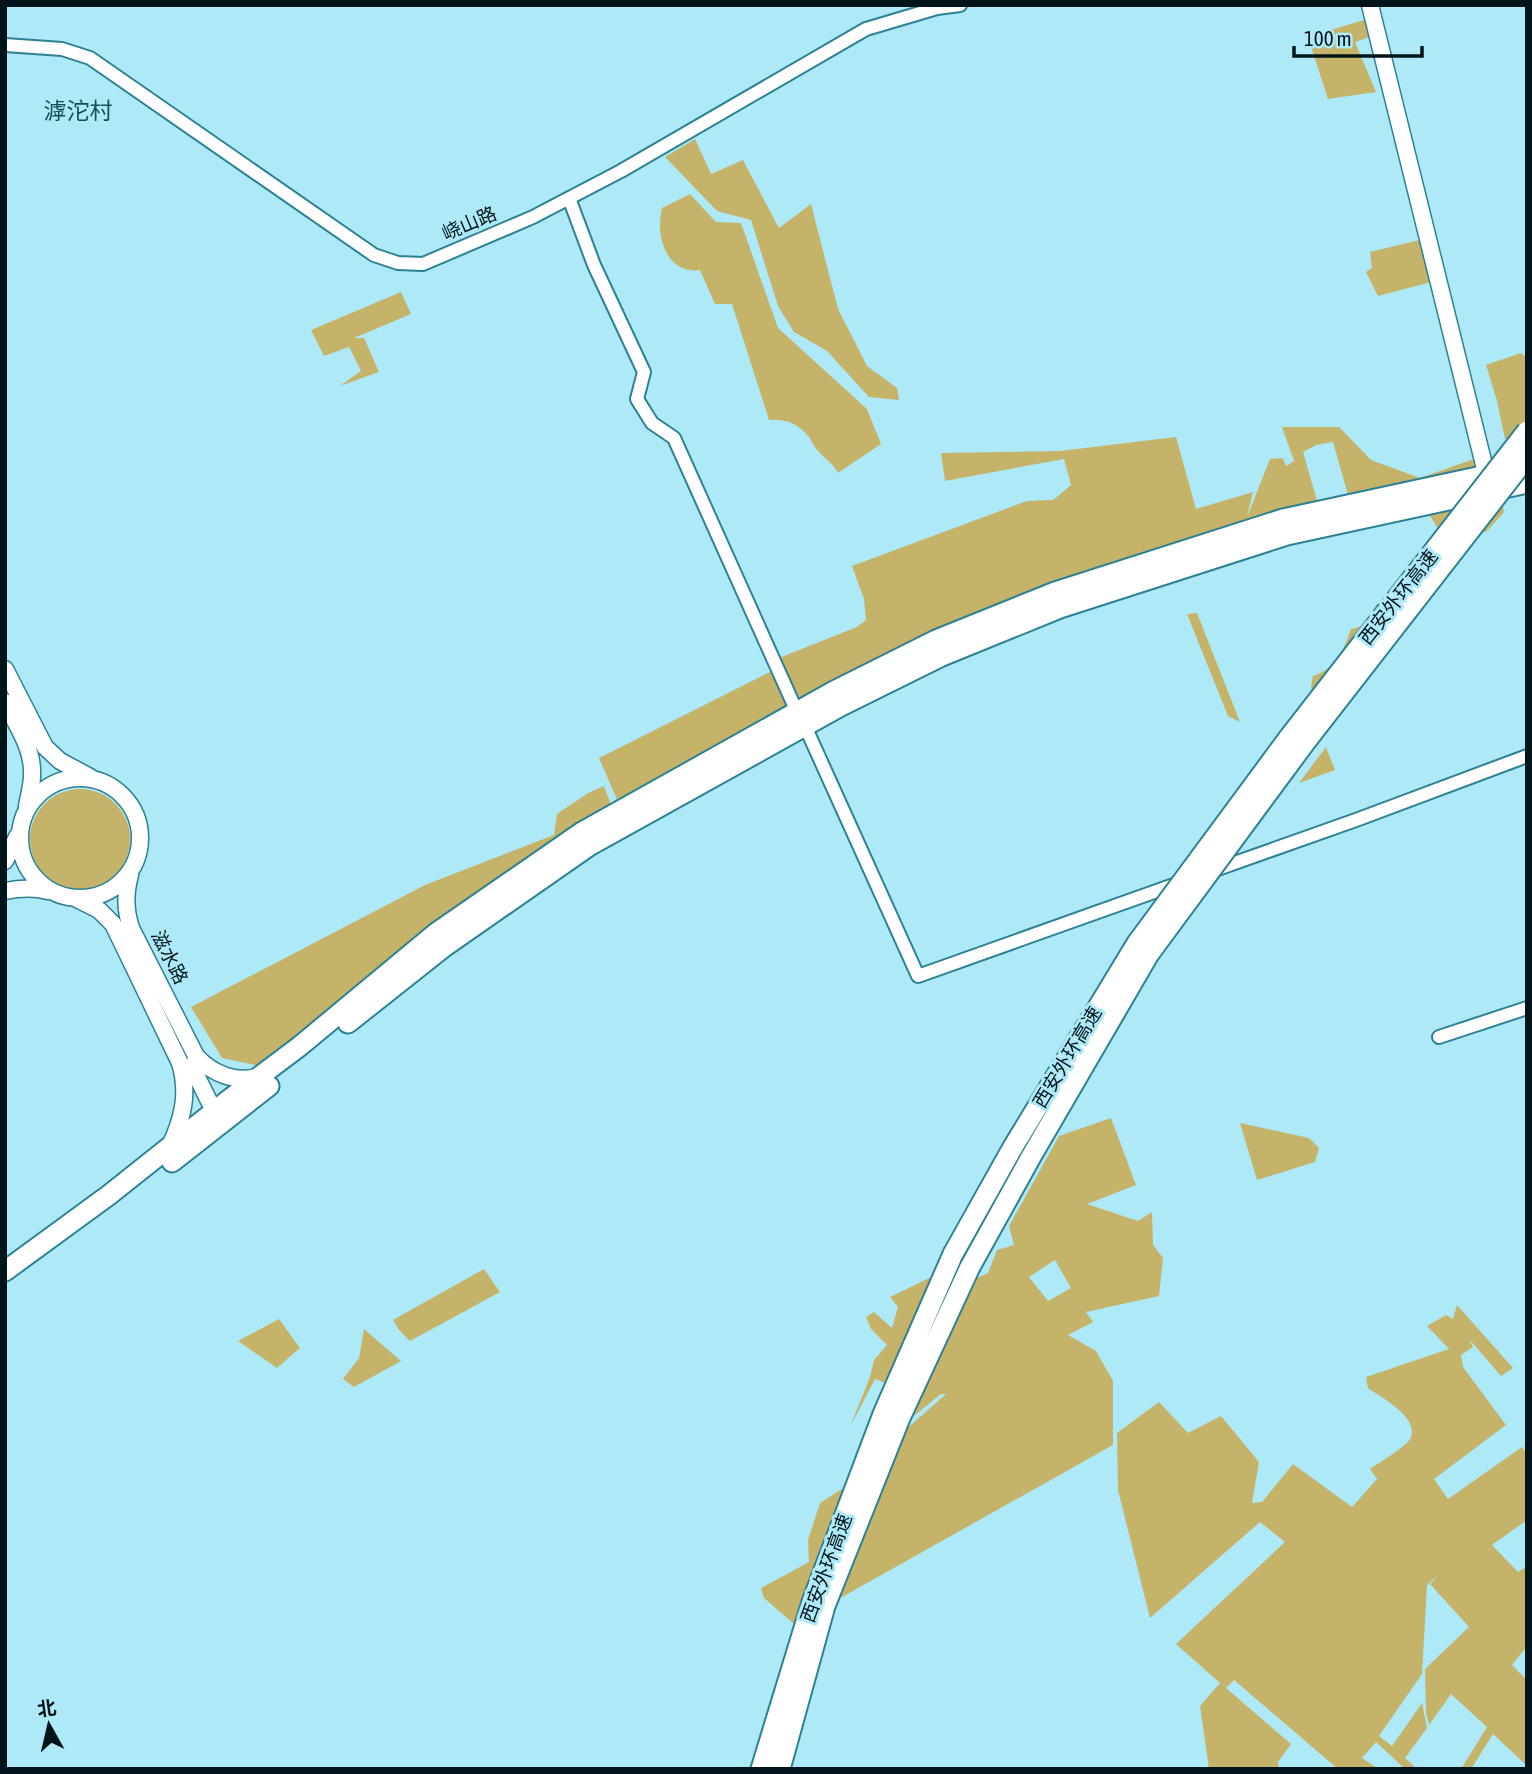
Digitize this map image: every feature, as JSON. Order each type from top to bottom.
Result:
[{"type":"highway","name":"西安外环高速","points":[[761,1769],[812,1602],[883,1414],[953,1254],[1013,1147],[1137,943],[1290,736],[1527,431]]},
{"type":"highway","name":"西安外环高速","points":[[780,1769],[825,1606],[900,1418],[970,1267],[1032,1155],[1149,954],[1304,744],[1527,457]]},
{"type":"highway","points":[[5,1286],[115,1207],[218,1118],[264,1074],[436,933],[582,832],[801,719],[841,706],[942,656],[1060,608],[1287,535],[1494,482],[1527,466]]},
{"type":"highway","points":[[1494,482],[1527,483]]},
{"type":"highway","points":[[5,1271],[169,1149],[218,1118],[444,947],[589,846],[801,719]]},
{"type":"main road","points":[[1370,5],[1494,482]]},
{"type":"main road","points":[[1382,5],[1494,482]]},
{"type":"main road","points":[[5,669],[45,747],[60,761],[124,797],[135,813],[141,833],[139,854],[130,872],[116,887],[97,896],[77,899],[36,888],[5,891]]},
{"type":"main road","points":[[5,702],[26,744],[32,771],[26,811],[5,861]]},
{"type":"main road","points":[[26,811],[37,796],[53,785],[71,779],[91,779],[105,784]]},
{"type":"main road","points":[[20,830],[20,849],[27,867],[39,884],[57,894]]},
{"type":"main road","name":"滋水路","points":[[130,872],[125,896],[131,928],[190,1063]]},
{"type":"main road","name":"滋水路","points":[[77,899],[99,911],[113,924],[190,1063]]},
{"type":"main road","points":[[190,1063],[209,1067],[227,1076],[252,1078],[264,1074]]},
{"type":"main road","points":[[190,1063],[218,1118]]},
{"type":"main road","points":[[169,1149],[184,1107],[184,1083],[190,1063]]},
{"type":"street","name":"峣山路","points":[[5,45],[62,48],[90,58],[374,255],[398,263],[423,264],[533,216],[633,165],[866,29],[937,8],[960,5]]},
{"type":"street","points":[[569,198],[594,265],[645,372],[637,398],[652,423],[674,438],[918,976],[1527,756]]},
{"type":"street","points":[[1439,1037],[1527,1008]]},
{"type":"shaded area","points":[[1367,19],[1372,36],[1355,42],[1376,92],[1328,99],[1308,37]]},
{"type":"shaded area","points":[[695,139],[711,174],[743,160],[779,228],[811,204],[838,309],[867,366],[897,388],[899,400],[869,397],[827,351],[794,332],[778,306],[751,220],[717,211],[665,157]]},
{"type":"shaded area","points":[[690,194],[716,222],[741,223],[778,328],[867,409],[881,444],[838,473],[800,428],[786,421],[769,420],[732,304],[715,304],[700,270],[682,268],[675,264],[666,251],[661,234],[662,208]]},
{"type":"shaded area","points":[[1428,238],[1437,244],[1453,304],[1440,308],[1436,306],[1431,282],[1378,296],[1366,272],[1372,268],[1370,252]]},
{"type":"shaded area","points":[[401,292],[411,314],[354,338],[364,338],[379,372],[340,386],[361,371],[349,347],[324,356],[311,330]]},
{"type":"shaded area","points":[[1521,353],[1527,358],[1527,438],[1505,439],[1486,365]]},
{"type":"shaded area","points":[[1282,427],[1339,427],[1371,460],[1420,478],[1491,453],[1472,476],[1350,502],[1333,442],[1316,445],[1303,452],[1320,511],[804,706],[779,658],[857,627],[866,620],[864,599],[852,566],[1027,501],[1053,500],[1071,485],[1064,459],[945,481],[941,453],[1060,451],[1176,437],[1196,509],[1253,492],[1247,517],[1270,459],[1283,458],[1286,466],[1294,461]]},
{"type":"shaded area","points":[[1502,500],[1504,512],[1487,531],[1448,545],[1429,514]]},
{"type":"shaded area","points":[[1383,600],[1386,602],[1315,696],[1311,687],[1313,676],[1334,664],[1351,629],[1363,626],[1377,604]]},
{"type":"shaded area","points":[[1197,613],[1240,722],[1228,716],[1187,614]]},
{"type":"shaded area","points":[[778,668],[797,711],[621,809],[599,758]]},
{"type":"shaded area","points":[[1326,747],[1335,770],[1299,783]]},
{"type":"shaded area","points":[[604,786],[614,813],[264,1067],[222,1058],[191,1007],[425,885],[554,835],[557,814],[588,793]]},
{"type":"shaded area","points":[[80,789],[99,793],[116,803],[126,820],[130,839],[126,858],[116,875],[99,885],[80,889],[61,885],[44,875],[34,858],[30,839],[34,820],[44,803],[61,793]]},
{"type":"shaded area","points":[[1111,1118],[1136,1185],[1087,1204],[1138,1221],[1152,1212],[1153,1245],[1163,1258],[1159,1296],[1086,1312],[1093,1322],[1068,1335],[1096,1351],[1113,1381],[1113,1445],[794,1624],[764,1598],[761,1588],[809,1562],[808,1540],[820,1503],[842,1489],[871,1500],[894,1440],[946,1394],[941,1394],[899,1428],[911,1393],[875,1379],[850,1427],[874,1360],[887,1345],[871,1329],[866,1317],[874,1312],[892,1328],[898,1307],[890,1297],[954,1266],[979,1277],[988,1273],[997,1250],[1014,1245],[1009,1226],[1059,1136]],"holes":[[[1055,1260],[1071,1288],[1048,1301],[1029,1277]]]},
{"type":"shaded area","points":[[1240,1123],[1309,1138],[1319,1148],[1315,1162],[1257,1180]]},
{"type":"shaded area","points":[[484,1269],[500,1292],[410,1341],[399,1330],[393,1320]]},
{"type":"shaded area","points":[[1457,1305],[1513,1368],[1501,1376],[1469,1339],[1473,1347],[1461,1355],[1463,1367],[1506,1425],[1434,1479],[1448,1499],[1522,1447],[1527,1454],[1527,1520],[1492,1545],[1518,1572],[1527,1566],[1527,1646],[1512,1665],[1527,1680],[1527,1766],[1493,1734],[1471,1769],[1461,1769],[1487,1727],[1451,1694],[1429,1725],[1426,1713],[1425,1669],[1469,1627],[1430,1584],[1438,1575],[1427,1585],[1422,1674],[1379,1736],[1392,1746],[1422,1703],[1427,1728],[1405,1758],[1417,1769],[1405,1769],[1376,1742],[1362,1758],[1379,1769],[1338,1769],[1234,1680],[1226,1688],[1291,1744],[1278,1762],[1279,1769],[1209,1769],[1200,1706],[1220,1683],[1176,1644],[1285,1542],[1260,1522],[1150,1618],[1118,1490],[1117,1433],[1159,1402],[1188,1433],[1221,1416],[1259,1462],[1252,1503],[1262,1502],[1293,1464],[1352,1507],[1377,1479],[1370,1469],[1403,1446],[1410,1439],[1412,1431],[1405,1416],[1398,1409],[1368,1388],[1366,1377],[1449,1349],[1427,1326],[1446,1315],[1453,1319]]},
{"type":"shaded area","points":[[279,1319],[300,1348],[277,1368],[238,1341]]},
{"type":"shaded area","points":[[364,1329],[401,1361],[354,1387],[343,1379],[359,1358]]},
{"type":"district","name":"滹沱村","points":[[78,111]]}]
